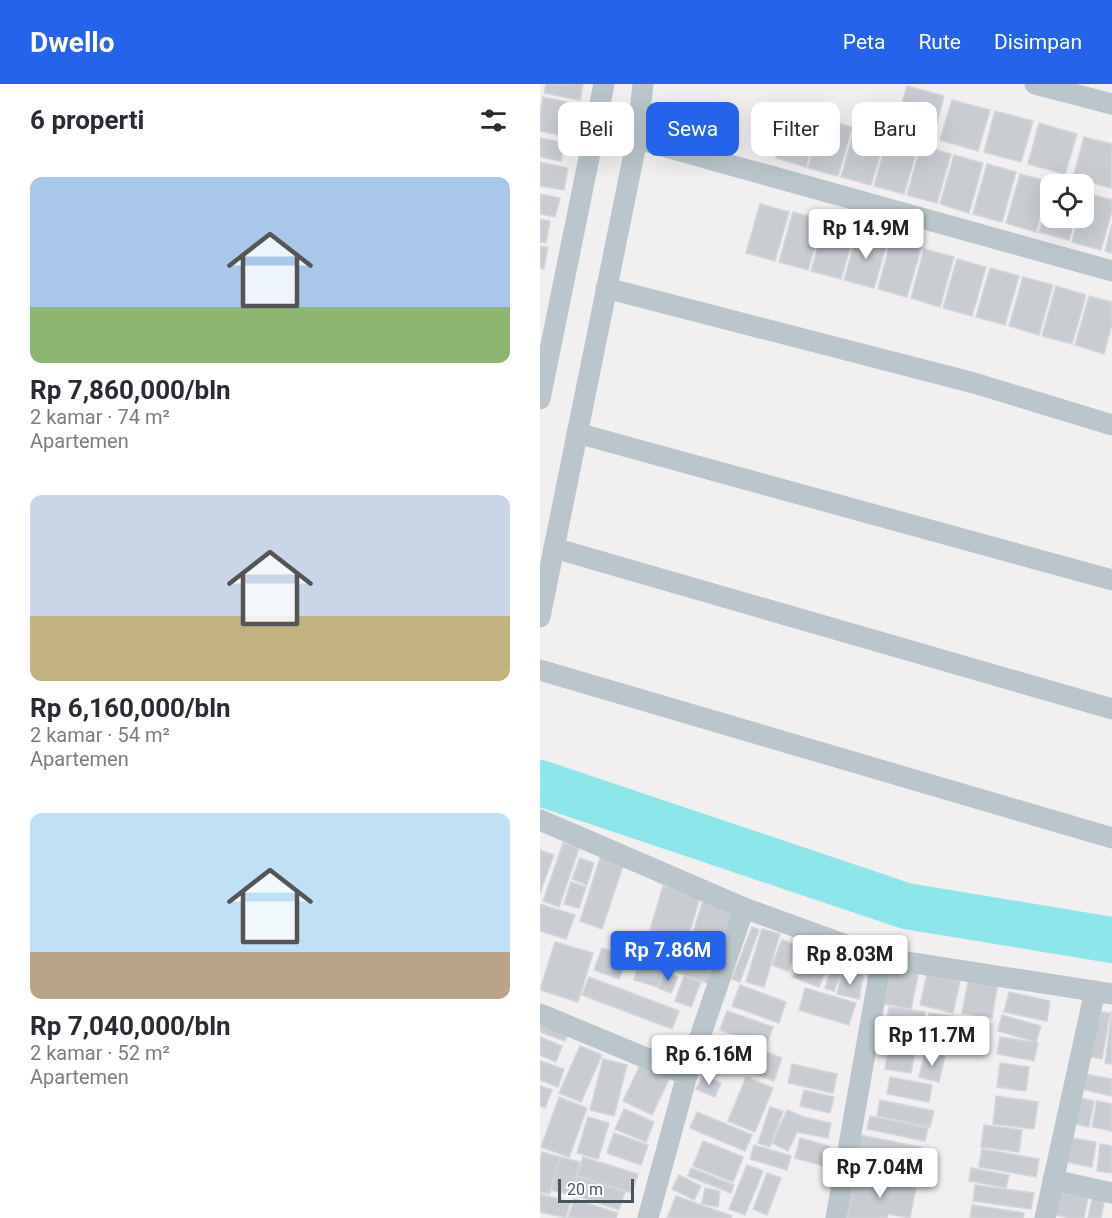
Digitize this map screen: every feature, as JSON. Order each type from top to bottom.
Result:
[{"type":"street","points":[[540,399],[604,84]]},
{"type":"street","points":[[540,617],[637,139],[643,84]]},
{"type":"street","points":[[1035,84],[1112,105]]},
{"type":"street","points":[[637,139],[1112,271]]},
{"type":"street","points":[[606,288],[974,383],[1112,425]]},
{"type":"street","points":[[577,433],[1112,580]]},
{"type":"street","points":[[554,548],[1112,709]]},
{"type":"street","points":[[540,670],[1112,838]]},
{"type":"street","points":[[540,820],[744,908],[882,958],[1104,993],[1053,1180],[1045,1218]]},
{"type":"street","points":[[648,1218],[687,1075],[744,908]]},
{"type":"street","points":[[836,1218],[882,958]]},
{"type":"street","points":[[540,1014],[687,1075]]},
{"type":"street","points":[[1053,1180],[1112,1193]]},
{"type":"building","points":[[546,84],[583,84],[580,100],[544,93]]},
{"type":"building","points":[[907,86],[944,96],[937,122],[937,102],[902,102]]},
{"type":"building","points":[[543,97],[567,102],[558,102],[558,135],[540,131]]},
{"type":"building","points":[[952,100],[990,110],[978,151],[940,140]]},
{"type":"building","points":[[995,111],[1033,121],[1021,162],[984,152]]},
{"type":"building","points":[[1039,123],[1077,134],[1065,174],[1028,164]]},
{"type":"building","points":[[840,124],[852,127],[838,176],[808,168],[811,156],[840,156]]},
{"type":"building","points":[[1084,137],[1112,144],[1111,188],[1094,184],[1094,174],[1074,174]]},
{"type":"building","points":[[540,138],[558,142],[558,156],[562,156],[561,161],[540,157]]},
{"type":"building","points":[[852,138],[852,156],[879,156],[871,185],[841,177]]},
{"type":"building","points":[[937,150],[951,154],[937,203],[907,195],[918,156],[937,156]]},
{"type":"building","points":[[954,155],[983,163],[969,213],[940,204]]},
{"type":"building","points":[[777,156],[809,156],[806,167],[776,158]]},
{"type":"building","points":[[883,156],[915,156],[904,194],[874,186]]},
{"type":"building","points":[[540,162],[568,168],[564,190],[540,186]]},
{"type":"building","points":[[987,164],[1016,172],[1002,222],[973,214]]},
{"type":"building","points":[[1020,174],[1040,179],[1040,218],[1036,232],[1006,223]]},
{"type":"building","points":[[540,194],[560,198],[555,217],[540,214]]},
{"type":"building","points":[[1094,195],[1112,200],[1112,211],[1101,250],[1072,242],[1076,228],[1094,228]]},
{"type":"building","points":[[760,204],[789,212],[775,261],[746,253]]},
{"type":"building","points":[[793,212],[822,220],[808,270],[779,262]]},
{"type":"building","points":[[540,219],[550,221],[546,243],[540,242]]},
{"type":"building","points":[[825,222],[855,230],[841,279],[811,271]]},
{"type":"building","points":[[1112,224],[1112,253],[1105,251]]},
{"type":"building","points":[[1040,228],[1072,228],[1069,240],[1039,232]]},
{"type":"building","points":[[858,231],[888,239],[874,288],[844,280]]},
{"type":"building","points":[[891,240],[921,248],[907,297],[878,289]]},
{"type":"building","points":[[540,246],[548,247],[544,269],[540,268]]},
{"type":"building","points":[[924,249],[954,257],[940,307],[911,298]]},
{"type":"building","points":[[957,259],[986,267],[972,316],[943,308]]},
{"type":"building","points":[[990,268],[1019,276],[1005,325],[976,317]]},
{"type":"building","points":[[1023,277],[1053,285],[1039,335],[1009,326]]},
{"type":"building","points":[[1056,286],[1086,295],[1072,344],[1042,336]]},
{"type":"building","points":[[1089,296],[1112,302],[1112,324],[1104,354],[1075,345]]},
{"type":"building","points":[[563,843],[579,848],[559,907],[543,901]]},
{"type":"building","points":[[540,850],[554,855],[540,893]]},
{"type":"building","points":[[601,855],[624,863],[602,929],[580,921]]},
{"type":"building","points":[[580,858],[594,863],[587,885],[572,879]]},
{"type":"building","points":[[571,882],[586,887],[579,908],[564,904]]},
{"type":"building","points":[[663,886],[700,897],[687,941],[650,930]]},
{"type":"building","points":[[703,901],[732,910],[713,969],[684,960]]},
{"type":"building","points":[[540,904],[575,915],[566,939],[540,931]]},
{"type":"building","points":[[752,927],[759,930],[740,982],[732,979]]},
{"type":"building","points":[[762,929],[780,934],[764,987],[746,982]]},
{"type":"building","points":[[782,940],[797,946],[788,971],[772,965]]},
{"type":"building","points":[[555,942],[593,953],[578,1002],[540,990]]},
{"type":"building","points":[[805,946],[831,955],[819,987],[793,977]]},
{"type":"building","points":[[602,948],[627,957],[619,979],[594,970]]},
{"type":"building","points":[[837,953],[847,957],[834,991],[825,988]]},
{"type":"building","points":[[849,953],[867,959],[862,976],[843,970]]},
{"type":"building","points":[[641,957],[665,964],[658,987],[634,980]]},
{"type":"building","points":[[678,960],[714,972],[710,984],[674,971]]},
{"type":"building","points":[[892,965],[919,970],[911,1009],[884,1004]]},
{"type":"building","points":[[665,971],[678,977],[671,993],[658,988]]},
{"type":"building","points":[[842,972],[863,977],[859,999],[837,994]]},
{"type":"building","points":[[927,974],[960,981],[953,1013],[920,1005]]},
{"type":"building","points":[[684,976],[701,982],[691,1007],[675,1001]]},
{"type":"building","points":[[589,977],[679,1011],[672,1029],[582,995]]},
{"type":"building","points":[[969,977],[998,982],[992,1018],[962,1013]]},
{"type":"building","points":[[740,985],[786,1002],[779,1023],[732,1006]]},
{"type":"building","points":[[805,988],[856,1003],[849,1025],[799,1010]]},
{"type":"building","points":[[1009,992],[1050,1001],[1047,1021],[1004,1012]]},
{"type":"building","points":[[889,1007],[925,1012],[922,1030],[886,1025]]},
{"type":"building","points":[[1092,1010],[1110,1013],[1102,1059],[1084,1056]]},
{"type":"building","points":[[1112,1010],[1112,1064],[1105,1063]]},
{"type":"building","points":[[727,1011],[773,1027],[766,1046],[720,1030]]},
{"type":"building","points":[[929,1013],[957,1017],[955,1032],[927,1027]]},
{"type":"building","points":[[1002,1015],[1041,1026],[1036,1042],[998,1031]]},
{"type":"building","points":[[540,1017],[570,1028],[565,1041],[540,1032]]},
{"type":"building","points":[[965,1018],[984,1020],[982,1038],[963,1036]]},
{"type":"building","points":[[911,1029],[951,1035],[949,1050],[909,1044]]},
{"type":"building","points":[[540,1037],[562,1046],[556,1062],[540,1055]]},
{"type":"building","points":[[1000,1037],[1038,1043],[1034,1061],[997,1054]]},
{"type":"building","points":[[745,1044],[782,1058],[774,1081],[736,1066]]},
{"type":"building","points":[[889,1045],[915,1049],[911,1073],[885,1069]]},
{"type":"building","points":[[580,1046],[602,1055],[581,1102],[559,1093]]},
{"type":"building","points":[[925,1052],[945,1056],[939,1082],[919,1077]]},
{"type":"building","points":[[644,1057],[673,1071],[652,1115],[623,1101]]},
{"type":"building","points":[[603,1059],[627,1065],[614,1116],[590,1110]]},
{"type":"building","points":[[540,1061],[564,1069],[558,1087],[540,1080]]},
{"type":"building","points":[[1000,1063],[1029,1067],[1026,1091],[997,1087]]},
{"type":"building","points":[[792,1064],[837,1074],[833,1093],[788,1083]]},
{"type":"building","points":[[1085,1074],[1112,1079],[1112,1096],[1081,1089]]},
{"type":"building","points":[[703,1075],[721,1083],[715,1097],[696,1089]]},
{"type":"building","points":[[746,1077],[773,1088],[755,1132],[728,1121]]},
{"type":"building","points":[[890,1077],[932,1085],[929,1102],[887,1094]]},
{"type":"building","points":[[540,1086],[552,1090],[545,1108],[540,1106]]},
{"type":"building","points":[[804,1090],[834,1097],[830,1113],[800,1106]]},
{"type":"building","points":[[996,1096],[1038,1102],[1034,1129],[993,1124]]},
{"type":"building","points":[[559,1097],[587,1108],[569,1157],[541,1147]]},
{"type":"building","points":[[1081,1098],[1094,1101],[1089,1127],[1075,1124]]},
{"type":"building","points":[[880,1100],[934,1111],[930,1127],[877,1116]]},
{"type":"building","points":[[1097,1101],[1112,1104],[1112,1131],[1092,1127]]},
{"type":"building","points":[[770,1107],[783,1111],[770,1147],[758,1143]]},
{"type":"building","points":[[624,1109],[654,1122],[646,1142],[615,1129]]},
{"type":"building","points":[[787,1110],[804,1117],[831,1123],[828,1138],[797,1132],[788,1151],[772,1143]]},
{"type":"building","points":[[697,1112],[752,1135],[745,1151],[690,1128]]},
{"type":"building","points":[[870,1116],[928,1128],[925,1141],[867,1129]]},
{"type":"building","points":[[588,1117],[609,1123],[598,1159],[577,1153]]},
{"type":"building","points":[[984,1125],[1022,1130],[1019,1152],[981,1147]]},
{"type":"building","points":[[614,1133],[648,1145],[641,1165],[607,1153]]},
{"type":"building","points":[[855,1134],[921,1147],[915,1178],[849,1165]]},
{"type":"building","points":[[1065,1137],[1096,1142],[1092,1167],[1061,1161]]},
{"type":"building","points":[[800,1138],[829,1146],[824,1166],[795,1158]]},
{"type":"building","points":[[703,1141],[743,1157],[733,1182],[693,1166]]},
{"type":"building","points":[[1100,1144],[1112,1146],[1112,1173],[1097,1171]]},
{"type":"building","points":[[754,1145],[791,1156],[787,1170],[750,1159]]},
{"type":"building","points":[[982,1149],[1039,1159],[1036,1177],[979,1167]]},
{"type":"building","points":[[542,1152],[560,1157],[550,1194],[540,1192]]},
{"type":"building","points":[[560,1157],[580,1162],[571,1195],[551,1190]]},
{"type":"building","points":[[583,1157],[638,1174],[632,1193],[577,1176]]},
{"type":"building","points":[[747,1165],[763,1171],[745,1215],[729,1209]]},
{"type":"building","points":[[691,1168],[734,1185],[731,1193],[688,1176]]},
{"type":"building","points":[[971,1168],[1009,1175],[1006,1188],[969,1181]]},
{"type":"building","points":[[767,1173],[781,1178],[767,1215],[753,1209]]},
{"type":"building","points":[[679,1175],[701,1186],[694,1200],[672,1189]]},
{"type":"building","points":[[577,1176],[625,1192],[619,1210],[572,1194]]},
{"type":"building","points":[[854,1176],[916,1187],[910,1218],[888,1214],[887,1218],[847,1218]]},
{"type":"building","points":[[975,1185],[1034,1193],[1031,1209],[973,1201]]},
{"type":"building","points":[[705,1188],[720,1191],[718,1207],[702,1204]]},
{"type":"building","points":[[1055,1191],[1088,1198],[1084,1218],[1051,1214]]},
{"type":"building","points":[[540,1194],[570,1202],[566,1218],[540,1212]]},
{"type":"building","points":[[1093,1194],[1105,1197],[1101,1218],[1088,1218]]},
{"type":"building","points":[[676,1196],[732,1216],[731,1218],[667,1218]]},
{"type":"building","points":[[574,1199],[618,1213],[616,1218],[568,1218]]},
{"type":"building","points":[[972,1205],[1024,1213],[1023,1218],[970,1218]]},
{"type":"waterway","points":[[540,783],[906,906],[1112,940]]}]
